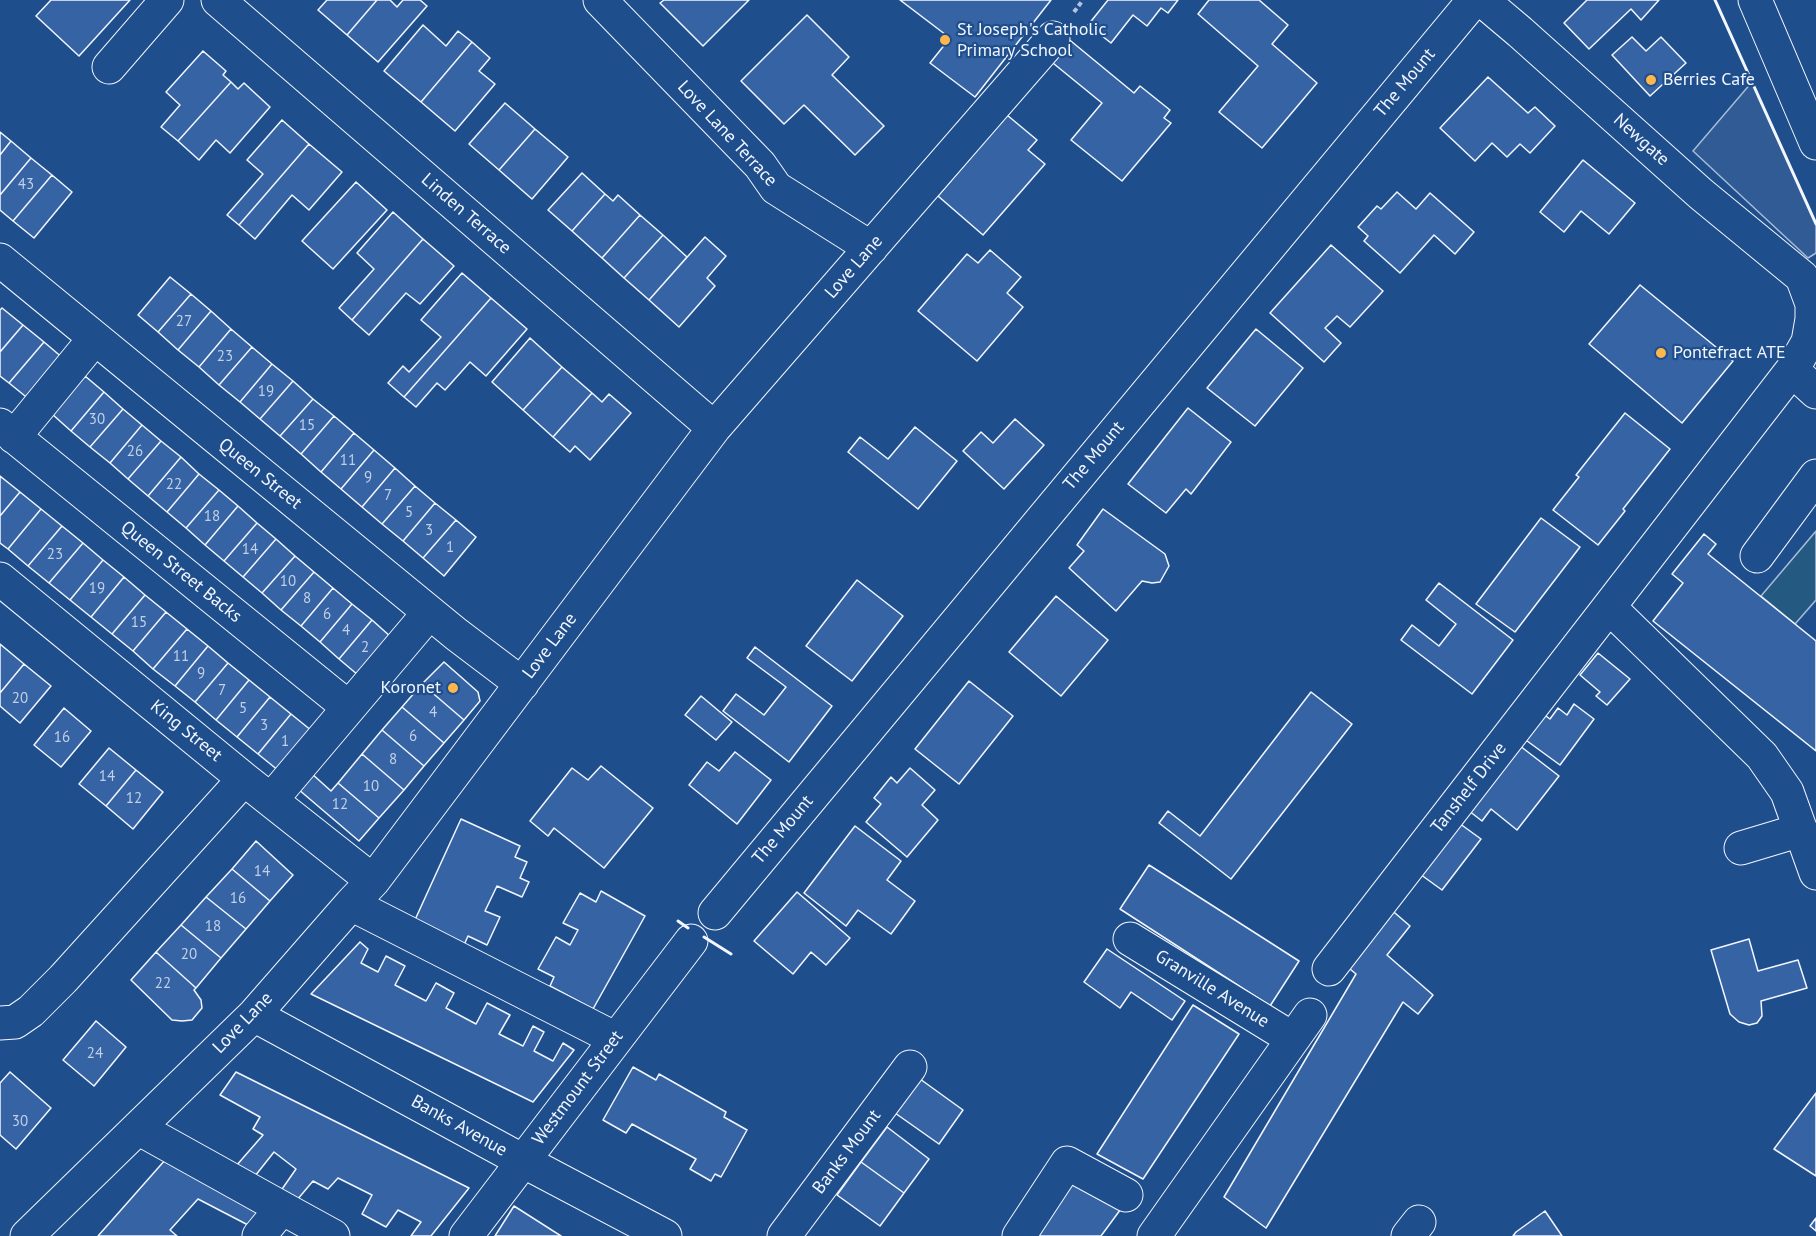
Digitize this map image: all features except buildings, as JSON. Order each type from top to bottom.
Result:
[{"type":"street","points":[[109,68],[167,0]]},
{"type":"street","name":"Linden Terrace","points":[[218,0],[714,428]]},
{"type":"street","name":"Love Lane Terrace","points":[[600,0],[760,165],[776,188],[871,248]]},
{"type":"street","name":"The Mount","points":[[715,913],[1474,0]]},
{"type":"street","name":"Newgate","points":[[1482,0],[1701,194],[1802,277]]},
{"type":"street","points":[[1755,0],[1816,143]]},
{"type":"street","name":"Love Lane","points":[[27,1236],[254,1015],[374,881],[714,428],[1053,38]]},
{"type":"street","name":"Queen Street","points":[[0,260],[429,613],[522,684]]},
{"type":"street","name":"Tanshelf Drive","points":[[1329,969],[1792,370],[1808,342],[1812,319],[1812,304],[1802,277]]},
{"type":"street","name":"Queen Street Backs","points":[[94,338],[7,431],[348,707]]},
{"type":"street","points":[[1792,370],[1816,392]]},
{"type":"street","points":[[1757,555],[1816,476]]},
{"type":"street","name":"King Street","points":[[0,579],[244,779],[374,881]]},
{"type":"street","points":[[1609,608],[1762,756],[1787,792],[1816,873]]},
{"type":"street","points":[[271,800],[429,613]]},
{"type":"street","points":[[0,1023],[15,1022],[31,1011],[63,979],[244,779]]},
{"type":"street","points":[[1741,848],[1801,830]]},
{"type":"street","points":[[351,904],[616,1039]]},
{"type":"street","name":"Granville Avenue","points":[[1130,939],[1302,1027],[1154,1236]]},
{"type":"street","name":"Westmount Street","points":[[466,1236],[691,941]]},
{"type":"street","name":"Banks Avenue","points":[[254,1015],[665,1236]]},
{"type":"street","name":"Banks Mount","points":[[784,1236],[910,1067]]},
{"type":"street","points":[[138,1128],[333,1236]]},
{"type":"street","points":[[1020,1236],[1067,1163],[1126,1195]]},
{"type":"street","points":[[259,1236],[282,1208]]},
{"type":"shaded area","points":[[1752,82],[1816,224],[1816,253],[1808,258],[1693,151]]},
{"type":"shaded area","points":[[1816,531],[1816,600],[1795,624],[1761,596]]},
{"type":"wall","points":[[1715,0],[1816,224]]},
{"type":"wall","points":[[678,921],[688,928]]},
{"type":"wall","points":[[704,937],[731,954]]},
{"type":"place","name":"St Joseph's Catholic Primary School","points":[[945,40]]},
{"type":"place","name":"Berries Cafe","points":[[1651,80]]},
{"type":"place","name":"Pontefract ATE","points":[[1661,353]]},
{"type":"place","name":"Koronet","points":[[453,688]]}]
